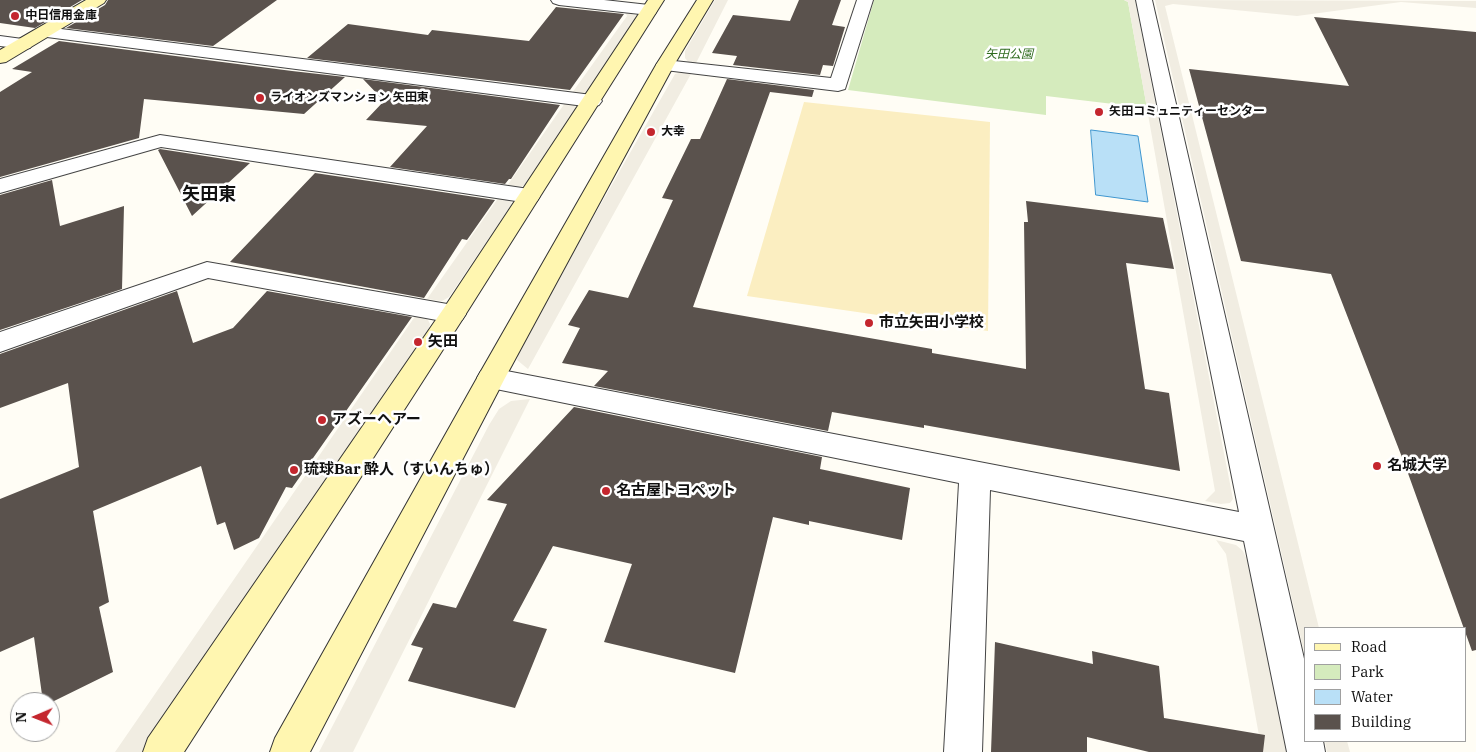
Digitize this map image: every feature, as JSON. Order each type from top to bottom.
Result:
[{"type":"street","points":[[0,58],[98,0]]},
{"type":"street","points":[[162,752],[453,314],[592,101],[652,5],[559,0]]},
{"type":"street","points":[[289,752],[491,378],[665,65],[705,0]]},
{"type":"street","points":[[665,65],[838,85],[865,0]]},
{"type":"street","points":[[1144,0],[1306,752]]},
{"type":"street","points":[[46,32],[592,101]]},
{"type":"street","points":[[0,41],[24,44]]},
{"type":"street","points":[[0,186],[160,141],[529,196]]},
{"type":"street","points":[[0,342],[208,270],[453,314]]},
{"type":"street","points":[[491,378],[1258,530]]},
{"type":"street","points":[[963,752],[975,474]]},
{"type":"green space","name":"矢田公園","points":[[874,0],[1124,0],[1128,2],[1147,108],[1046,96],[1046,115],[848,90]]},
{"type":"sand","points":[[804,102],[990,122],[988,331],[747,296]]},
{"type":"shaded area","points":[[715,0],[728,0],[695,65],[689,63],[685,58],[685,51]]},
{"type":"shaded area","points":[[1124,0],[1135,0],[1233,499],[1230,503],[1221,504],[1205,501],[1215,491],[1128,2]]},
{"type":"shaded area","points":[[1155,0],[1476,1],[1476,8],[1401,2],[1297,16],[1173,4],[1165,6],[1319,627],[1304,627],[1304,652]]},
{"type":"shaded area","points":[[625,12],[638,16],[586,94],[572,93],[627,16]]},
{"type":"shaded area","points":[[692,72],[528,369],[517,360],[520,346],[675,74]]},
{"type":"shaded area","points":[[565,103],[574,104],[577,108],[528,183],[521,187],[507,186]]},
{"type":"shaded area","points":[[499,197],[510,200],[512,204],[449,297],[442,301],[427,299]]},
{"type":"shaded area","points":[[416,315],[428,320],[430,324],[429,329],[143,752],[115,752]]},
{"type":"shaded area","points":[[530,399],[353,752],[319,752],[489,425],[499,409],[511,401]]},
{"type":"shaded area","points":[[1216,540],[1236,545],[1243,551],[1253,573],[1287,752],[1262,752],[1226,554]]},
{"type":"shaded area","points":[[1325,742],[1347,742],[1350,752],[1327,752]]},
{"type":"water","points":[[1091,130],[1138,136],[1148,202],[1096,195]]},
{"type":"building","points":[[0,0],[82,0],[35,28],[0,23]]},
{"type":"building","points":[[108,0],[277,0],[213,46],[66,28],[105,5]]},
{"type":"building","points":[[799,0],[841,0],[832,25],[845,27],[833,66],[823,65],[820,75],[733,65],[737,56],[712,53],[733,15],[790,21]]},
{"type":"building","points":[[556,7],[624,14],[570,90],[307,58],[348,24],[428,35],[432,30],[529,41]]},
{"type":"building","points":[[1314,17],[1476,32],[1476,650],[1472,651],[1466,634],[1466,627],[1463,627],[1405,465],[1331,274],[1241,261],[1189,69],[1349,86]]},
{"type":"building","points":[[59,41],[345,77],[304,114],[144,99],[139,138],[0,177],[0,92],[32,72],[12,69]]},
{"type":"building","points":[[363,79],[560,105],[511,179],[505,184],[390,167],[427,126],[366,120],[384,101]]},
{"type":"building","points":[[727,79],[814,90],[812,97],[770,92],[693,307],[932,349],[932,353],[1026,369],[1024,222],[1028,222],[1026,201],[1163,218],[1174,269],[1126,263],[1145,389],[1169,393],[1180,471],[924,425],[924,428],[832,412],[828,431],[594,386],[608,371],[562,363],[580,328],[568,325],[589,290],[628,298],[673,200],[662,198],[691,139],[700,139]]},
{"type":"building","points":[[158,150],[250,163],[192,216]]},
{"type":"building","points":[[315,173],[495,200],[467,240],[462,239],[424,298],[230,262]]},
{"type":"building","points":[[52,180],[60,226],[124,206],[122,289],[0,330],[0,195]]},
{"type":"building","points":[[177,291],[193,343],[233,328],[267,291],[412,317],[292,488],[286,487],[259,538],[234,550],[225,522],[217,525],[201,466],[93,511],[109,602],[99,607],[113,672],[60,698],[60,692],[42,692],[34,637],[0,652],[0,499],[79,467],[68,383],[0,408],[0,354]]},
{"type":"building","points":[[574,407],[822,457],[820,469],[910,488],[902,540],[809,521],[809,525],[773,517],[735,673],[604,642],[632,564],[553,546],[513,621],[547,629],[515,708],[408,681],[423,648],[411,645],[433,603],[456,608],[507,504],[487,500]]},
{"type":"building","points":[[995,642],[1093,664],[1092,651],[1159,666],[1164,718],[1265,735],[1263,752],[1149,752],[1087,737],[1087,752],[991,752]]},
{"type":"place","name":"中日信用金庫","points":[[15,16]]},
{"type":"place","name":"ライオンズマンション 矢田東","points":[[260,98]]},
{"type":"place","name":"矢田コミュニティーセンター","points":[[1099,112]]},
{"type":"place","name":"大幸","points":[[651,132]]},
{"type":"place","name":"市立矢田小学校","points":[[869,323]]},
{"type":"place","name":"矢田","points":[[418,342]]},
{"type":"place","name":"アズーヘアー","points":[[322,420]]},
{"type":"place","name":"名城大学","points":[[1377,466]]},
{"type":"place","name":"琉球Bar 酔人（すいんちゅ）","points":[[294,470]]},
{"type":"place","name":"名古屋トヨペット","points":[[606,491]]},
{"type":"district","name":"矢田東","points":[[209,195]]}]
